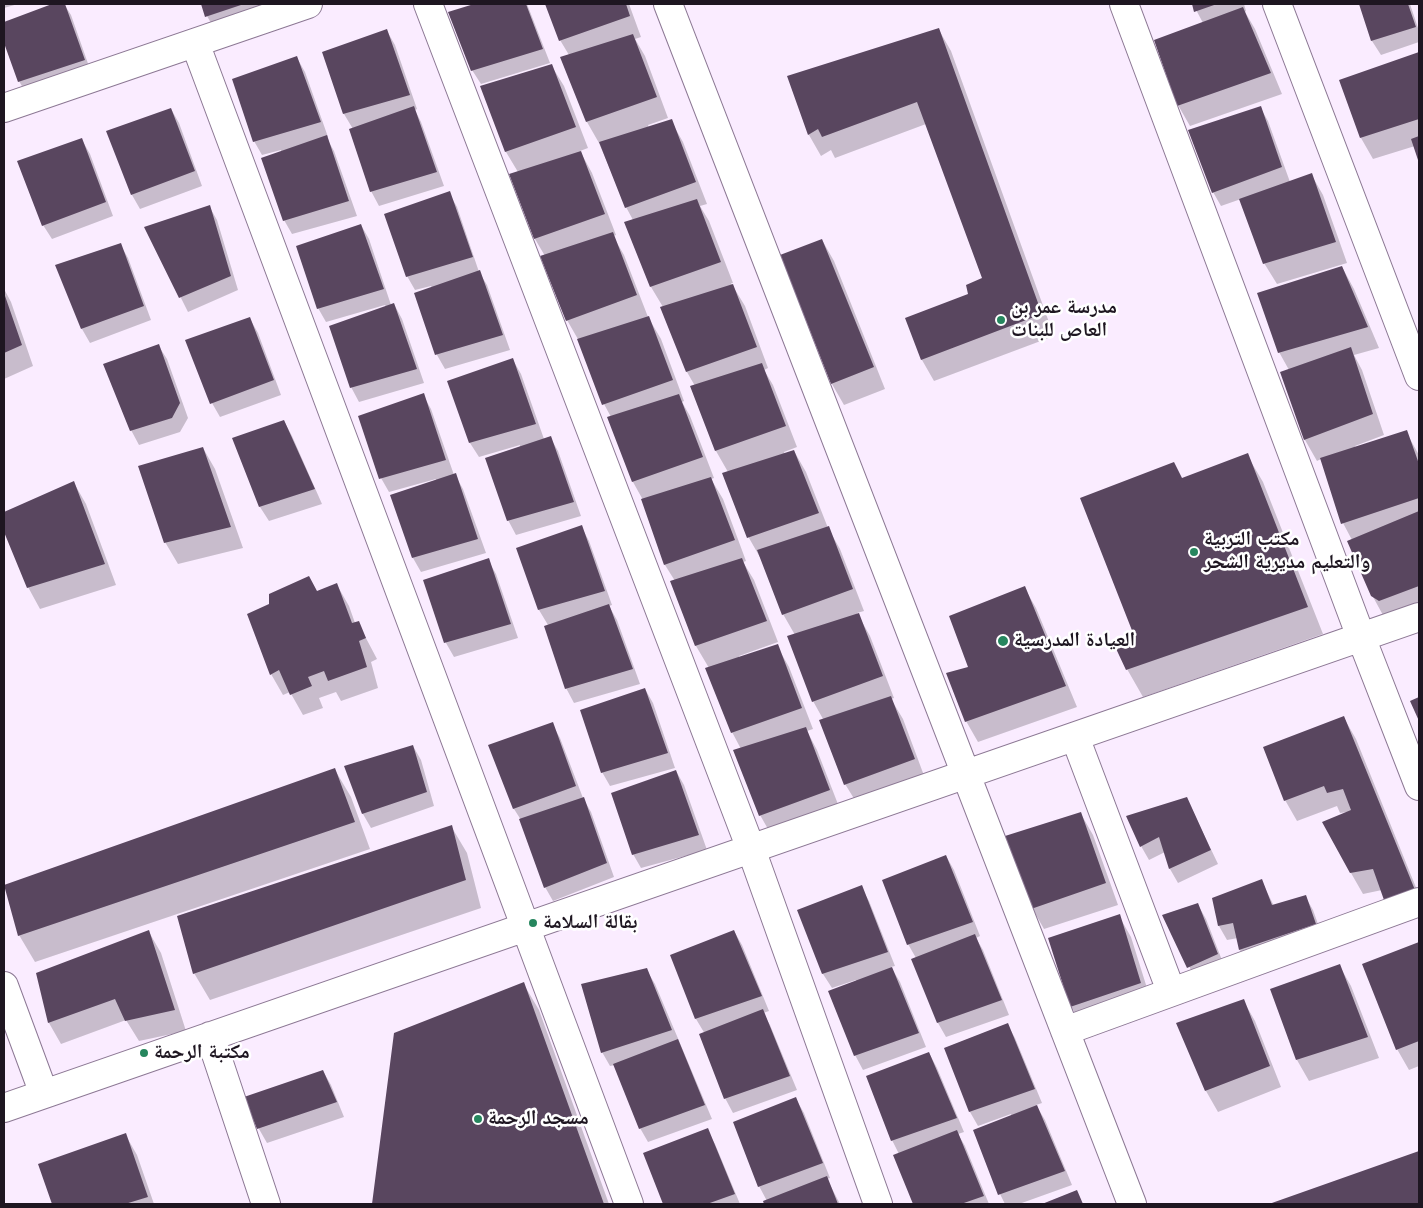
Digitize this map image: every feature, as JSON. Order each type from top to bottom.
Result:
[{"type":"street","points":[[4,108],[308,4]]},
{"type":"street","points":[[428,4],[752,849],[878,1204]]},
{"type":"street","points":[[668,4],[1132,1204]]},
{"type":"street","points":[[1124,4],[1419,786]]},
{"type":"street","points":[[1277,4],[1419,376]]},
{"type":"street","points":[[195,43],[629,1204]]},
{"type":"street","points":[[4,1108],[1419,617]]},
{"type":"street","points":[[1075,736],[1171,992]]},
{"type":"street","points":[[1065,1031],[1419,902]]},
{"type":"street","points":[[4,986],[44,1094]]},
{"type":"street","points":[[210,1036],[266,1204]]},
{"type":"building","points":[[52,4],[65,4],[85,60],[18,82],[4,43],[4,22]]},
{"type":"building","points":[[201,4],[244,4],[205,17]]},
{"type":"building","points":[[474,4],[526,4],[543,49],[471,71],[448,12]]},
{"type":"building","points":[[545,4],[626,4],[630,16],[559,41]]},
{"type":"building","points":[[1192,4],[1217,4],[1194,12]]},
{"type":"building","points":[[1359,4],[1408,4],[1416,27],[1371,41]]},
{"type":"building","points":[[1243,7],[1271,73],[1177,106],[1154,40]]},
{"type":"building","points":[[939,28],[1042,314],[921,360],[905,318],[968,294],[966,285],[982,278],[917,102],[822,137],[818,129],[808,135],[787,76]]},
{"type":"building","points":[[387,29],[410,95],[343,114],[322,52]]},
{"type":"building","points":[[633,34],[657,97],[586,122],[560,57]]},
{"type":"building","points":[[1419,52],[1419,119],[1360,138],[1339,80]]},
{"type":"building","points":[[297,56],[321,122],[253,142],[232,79]]},
{"type":"building","points":[[552,64],[576,127],[505,152],[480,86]]},
{"type":"building","points":[[414,106],[437,172],[370,192],[349,129]]},
{"type":"building","points":[[1261,106],[1282,167],[1212,193],[1188,130]]},
{"type":"building","points":[[171,108],[195,171],[131,195],[106,131]]},
{"type":"building","points":[[672,119],[696,182],[625,208],[599,142]]},
{"type":"building","points":[[327,135],[349,201],[283,221],[261,158]]},
{"type":"building","points":[[1419,136],[1419,163],[1411,139]]},
{"type":"building","points":[[82,138],[106,202],[42,226],[17,161]]},
{"type":"building","points":[[581,151],[605,214],[534,239],[509,174]]},
{"type":"building","points":[[1312,173],[1336,242],[1263,264],[1239,199]]},
{"type":"building","points":[[450,191],[473,257],[406,277],[384,214]]},
{"type":"building","points":[[697,199],[721,262],[650,287],[624,222]]},
{"type":"building","points":[[210,205],[231,276],[179,298],[144,227]]},
{"type":"building","points":[[361,224],[384,289],[317,309],[296,246]]},
{"type":"building","points":[[613,232],[637,295],[566,321],[540,256]]},
{"type":"building","points":[[822,239],[874,367],[831,384],[780,255]]},
{"type":"building","points":[[121,243],[144,306],[81,329],[55,265]]},
{"type":"building","points":[[1342,266],[1368,327],[1278,353],[1257,293]]},
{"type":"building","points":[[480,270],[503,335],[435,355],[414,293]]},
{"type":"building","points":[[733,284],[757,347],[686,372],[660,307]]},
{"type":"building","points":[[4,293],[22,345],[4,353]]},
{"type":"building","points":[[394,303],[417,369],[350,388],[329,326]]},
{"type":"building","points":[[649,316],[673,380],[602,405],[577,339]]},
{"type":"building","points":[[250,317],[274,380],[210,404],[185,340]]},
{"type":"building","points":[[159,344],[180,403],[172,418],[130,431],[103,364]]},
{"type":"building","points":[[1351,347],[1373,414],[1304,440],[1280,372]]},
{"type":"building","points":[[513,358],[536,424],[469,443],[447,381]]},
{"type":"building","points":[[762,363],[786,426],[715,451],[690,386]]},
{"type":"building","points":[[424,393],[446,460],[379,479],[358,416]]},
{"type":"building","points":[[679,394],[703,457],[632,482],[607,417]]},
{"type":"building","points":[[284,420],[315,489],[259,507],[232,438]]},
{"type":"building","points":[[1407,430],[1419,464],[1419,498],[1341,524],[1320,458]]},
{"type":"building","points":[[551,436],[574,502],[507,521],[485,458]]},
{"type":"building","points":[[203,447],[231,527],[164,543],[138,466]]},
{"type":"building","points":[[794,450],[819,513],[747,538],[722,473]]},
{"type":"building","name":"مكتب التربية والتعليم مديرية الشحر","points":[[1248,453],[1308,607],[1126,670],[1112,640],[1133,633],[1080,498],[1174,462],[1182,478]]},
{"type":"building","points":[[456,473],[478,539],[412,558],[390,495]]},
{"type":"building","points":[[711,477],[735,540],[664,565],[641,499]]},
{"type":"building","points":[[74,481],[105,564],[27,588],[4,532],[4,512]]},
{"type":"building","points":[[1419,511],[1419,586],[1379,601],[1371,596],[1347,541]]},
{"type":"building","points":[[582,525],[605,591],[538,610],[516,548]]},
{"type":"building","points":[[829,526],[853,589],[782,615],[757,550]]},
{"type":"building","points":[[489,558],[511,624],[444,643],[423,580]]},
{"type":"building","points":[[742,558],[767,621],[695,646],[670,581]]},
{"type":"building","points":[[309,576],[317,591],[337,583],[352,623],[359,621],[366,638],[359,641],[367,667],[328,681],[324,671],[308,677],[312,686],[290,695],[279,670],[270,675],[247,614],[269,604],[269,594]]},
{"type":"building","name":"العيادة المدرسية","points":[[1025,586],[1066,686],[965,722],[946,673],[968,667],[949,616]]},
{"type":"building","points":[[609,604],[633,669],[565,689],[544,626]]},
{"type":"building","points":[[859,613],[883,676],[812,702],[787,636]]},
{"type":"building","points":[[778,644],[802,708],[731,733],[705,668]]},
{"type":"building","points":[[645,688],[668,753],[601,773],[580,710]]},
{"type":"building","points":[[891,696],[915,759],[844,785],[819,720]]},
{"type":"building","points":[[1419,697],[1419,721],[1410,701]]},
{"type":"building","points":[[1344,716],[1415,890],[1384,900],[1373,869],[1350,873],[1322,822],[1351,810],[1343,789],[1327,793],[1324,786],[1284,801],[1263,747]]},
{"type":"building","points":[[553,722],[576,786],[513,809],[488,745]]},
{"type":"building","points":[[806,727],[830,790],[759,816],[733,750]]},
{"type":"building","points":[[413,745],[427,792],[362,814],[344,766]]},
{"type":"building","points":[[335,768],[355,822],[18,936],[4,885]]},
{"type":"building","points":[[676,770],[699,835],[632,855],[611,793]]},
{"type":"building","points":[[584,797],[607,863],[544,888],[519,819]]},
{"type":"building","points":[[1187,797],[1211,850],[1169,869],[1159,837],[1140,847],[1126,816]]},
{"type":"building","points":[[1081,812],[1106,883],[1031,909],[1005,836]]},
{"type":"building","points":[[452,825],[466,880],[193,974],[177,916]]},
{"type":"building","points":[[946,855],[973,922],[907,945],[882,880]]},
{"type":"building","points":[[1262,879],[1272,905],[1306,895],[1316,924],[1239,950],[1233,923],[1218,926],[1212,898]]},
{"type":"building","points":[[862,885],[888,952],[822,974],[797,910]]},
{"type":"building","points":[[1198,903],[1218,954],[1187,968],[1162,915]]},
{"type":"building","points":[[1120,914],[1141,983],[1070,1007],[1048,938]]},
{"type":"building","points":[[149,930],[175,1010],[125,1021],[115,999],[48,1023],[36,973]]},
{"type":"building","points":[[734,930],[762,996],[695,1019],[670,955]]},
{"type":"building","points":[[975,934],[1002,1000],[937,1023],[911,959]]},
{"type":"building","points":[[1419,942],[1419,1041],[1396,1050],[1362,964]]},
{"type":"building","points":[[1340,964],[1368,1037],[1296,1060],[1270,989]]},
{"type":"building","points":[[892,967],[919,1033],[854,1056],[828,991]]},
{"type":"building","points":[[647,968],[672,1030],[601,1053],[581,984]]},
{"type":"building","name":"مسجد الرحمة","points":[[524,982],[604,1204],[372,1204],[394,1033]]},
{"type":"building","points":[[1244,999],[1270,1066],[1205,1091],[1176,1023]]},
{"type":"building","points":[[763,1009],[790,1076],[724,1099],[699,1034]]},
{"type":"building","points":[[1008,1023],[1035,1089],[969,1112],[944,1048]]},
{"type":"building","points":[[678,1039],[705,1105],[639,1129],[613,1064]]},
{"type":"building","points":[[929,1052],[957,1118],[891,1141],[866,1076]]},
{"type":"building","points":[[323,1070],[337,1102],[257,1129],[244,1097]]},
{"type":"building","points":[[796,1097],[823,1163],[758,1187],[733,1122]]},
{"type":"building","points":[[1037,1105],[1065,1171],[998,1195],[973,1130]]},
{"type":"building","points":[[708,1128],[735,1194],[707,1204],[663,1204],[643,1153]]},
{"type":"building","points":[[957,1130],[984,1196],[961,1204],[913,1204],[893,1155]]},
{"type":"building","points":[[126,1133],[148,1197],[125,1204],[52,1204],[38,1164]]},
{"type":"building","points":[[1419,1151],[1419,1204],[1269,1204]]},
{"type":"building","points":[[827,1176],[838,1204],[764,1204],[763,1201]]},
{"type":"building","points":[[1077,1190],[1083,1204],[1042,1204]]},
{"type":"place","name":"مدرسة عمر بن العاص للبنات","points":[[1001,320]]},
{"type":"place","name":"مكتب التربية والتعليم مديرية الشحر","points":[[1194,552]]},
{"type":"place","name":"العيادة المدرسية","points":[[1003,641]]},
{"type":"place","name":"بقالة السلامة","points":[[533,923]]},
{"type":"place","name":"مكتبة الرحمة","points":[[144,1053]]},
{"type":"place","name":"مسجد الرحمة","points":[[478,1119]]}]
